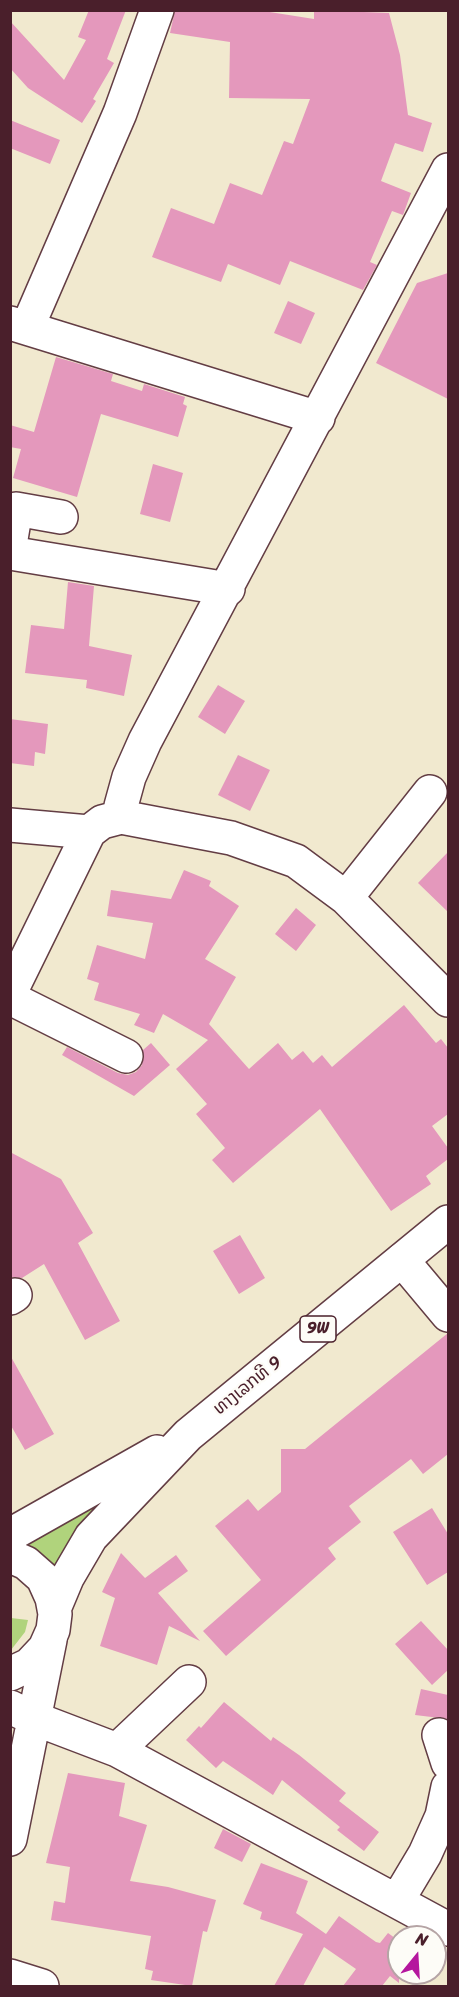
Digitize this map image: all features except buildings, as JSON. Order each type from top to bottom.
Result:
[{"type":"street","points":[[157,10],[120,113],[19,325],[318,418]]},
{"type":"street","points":[[121,817],[121,806],[129,777],[145,741],[228,589],[448,170]]},
{"type":"street","points":[[10,545],[16,509],[61,517]]},
{"type":"street","points":[[10,553],[228,589]]},
{"type":"street","points":[[346,898],[430,792]]},
{"type":"street","points":[[126,1056],[10,996],[89,832],[102,822],[121,817],[231,838],[296,861],[346,898],[448,1000]]},
{"type":"street","points":[[10,825],[89,832]]},
{"type":"street","name":"ທາງເລກທີ 9","points":[[10,1674],[20,1671],[38,1658],[52,1625],[67,1578],[92,1537],[188,1435],[448,1222]]},
{"type":"street","points":[[402,1260],[448,1315]]},
{"type":"street","name":"ທາງເລກທີ 9","points":[[10,1535],[188,1435]]},
{"type":"street","points":[[10,1556],[26,1563],[43,1578],[52,1625],[22,1712],[10,1839]]},
{"type":"street","points":[[117,1750],[189,1682]]},
{"type":"street","points":[[22,1712],[117,1750],[448,1929]]},
{"type":"street","points":[[397,1901],[442,1816],[448,1787]]},
{"type":"street","points":[[10,1976],[42,1986]]},
{"type":"green space","points":[[112,1490],[55,1579],[22,1545]]},
{"type":"green space","points":[[11,1618],[28,1620],[25,1632],[11,1650]]}]
